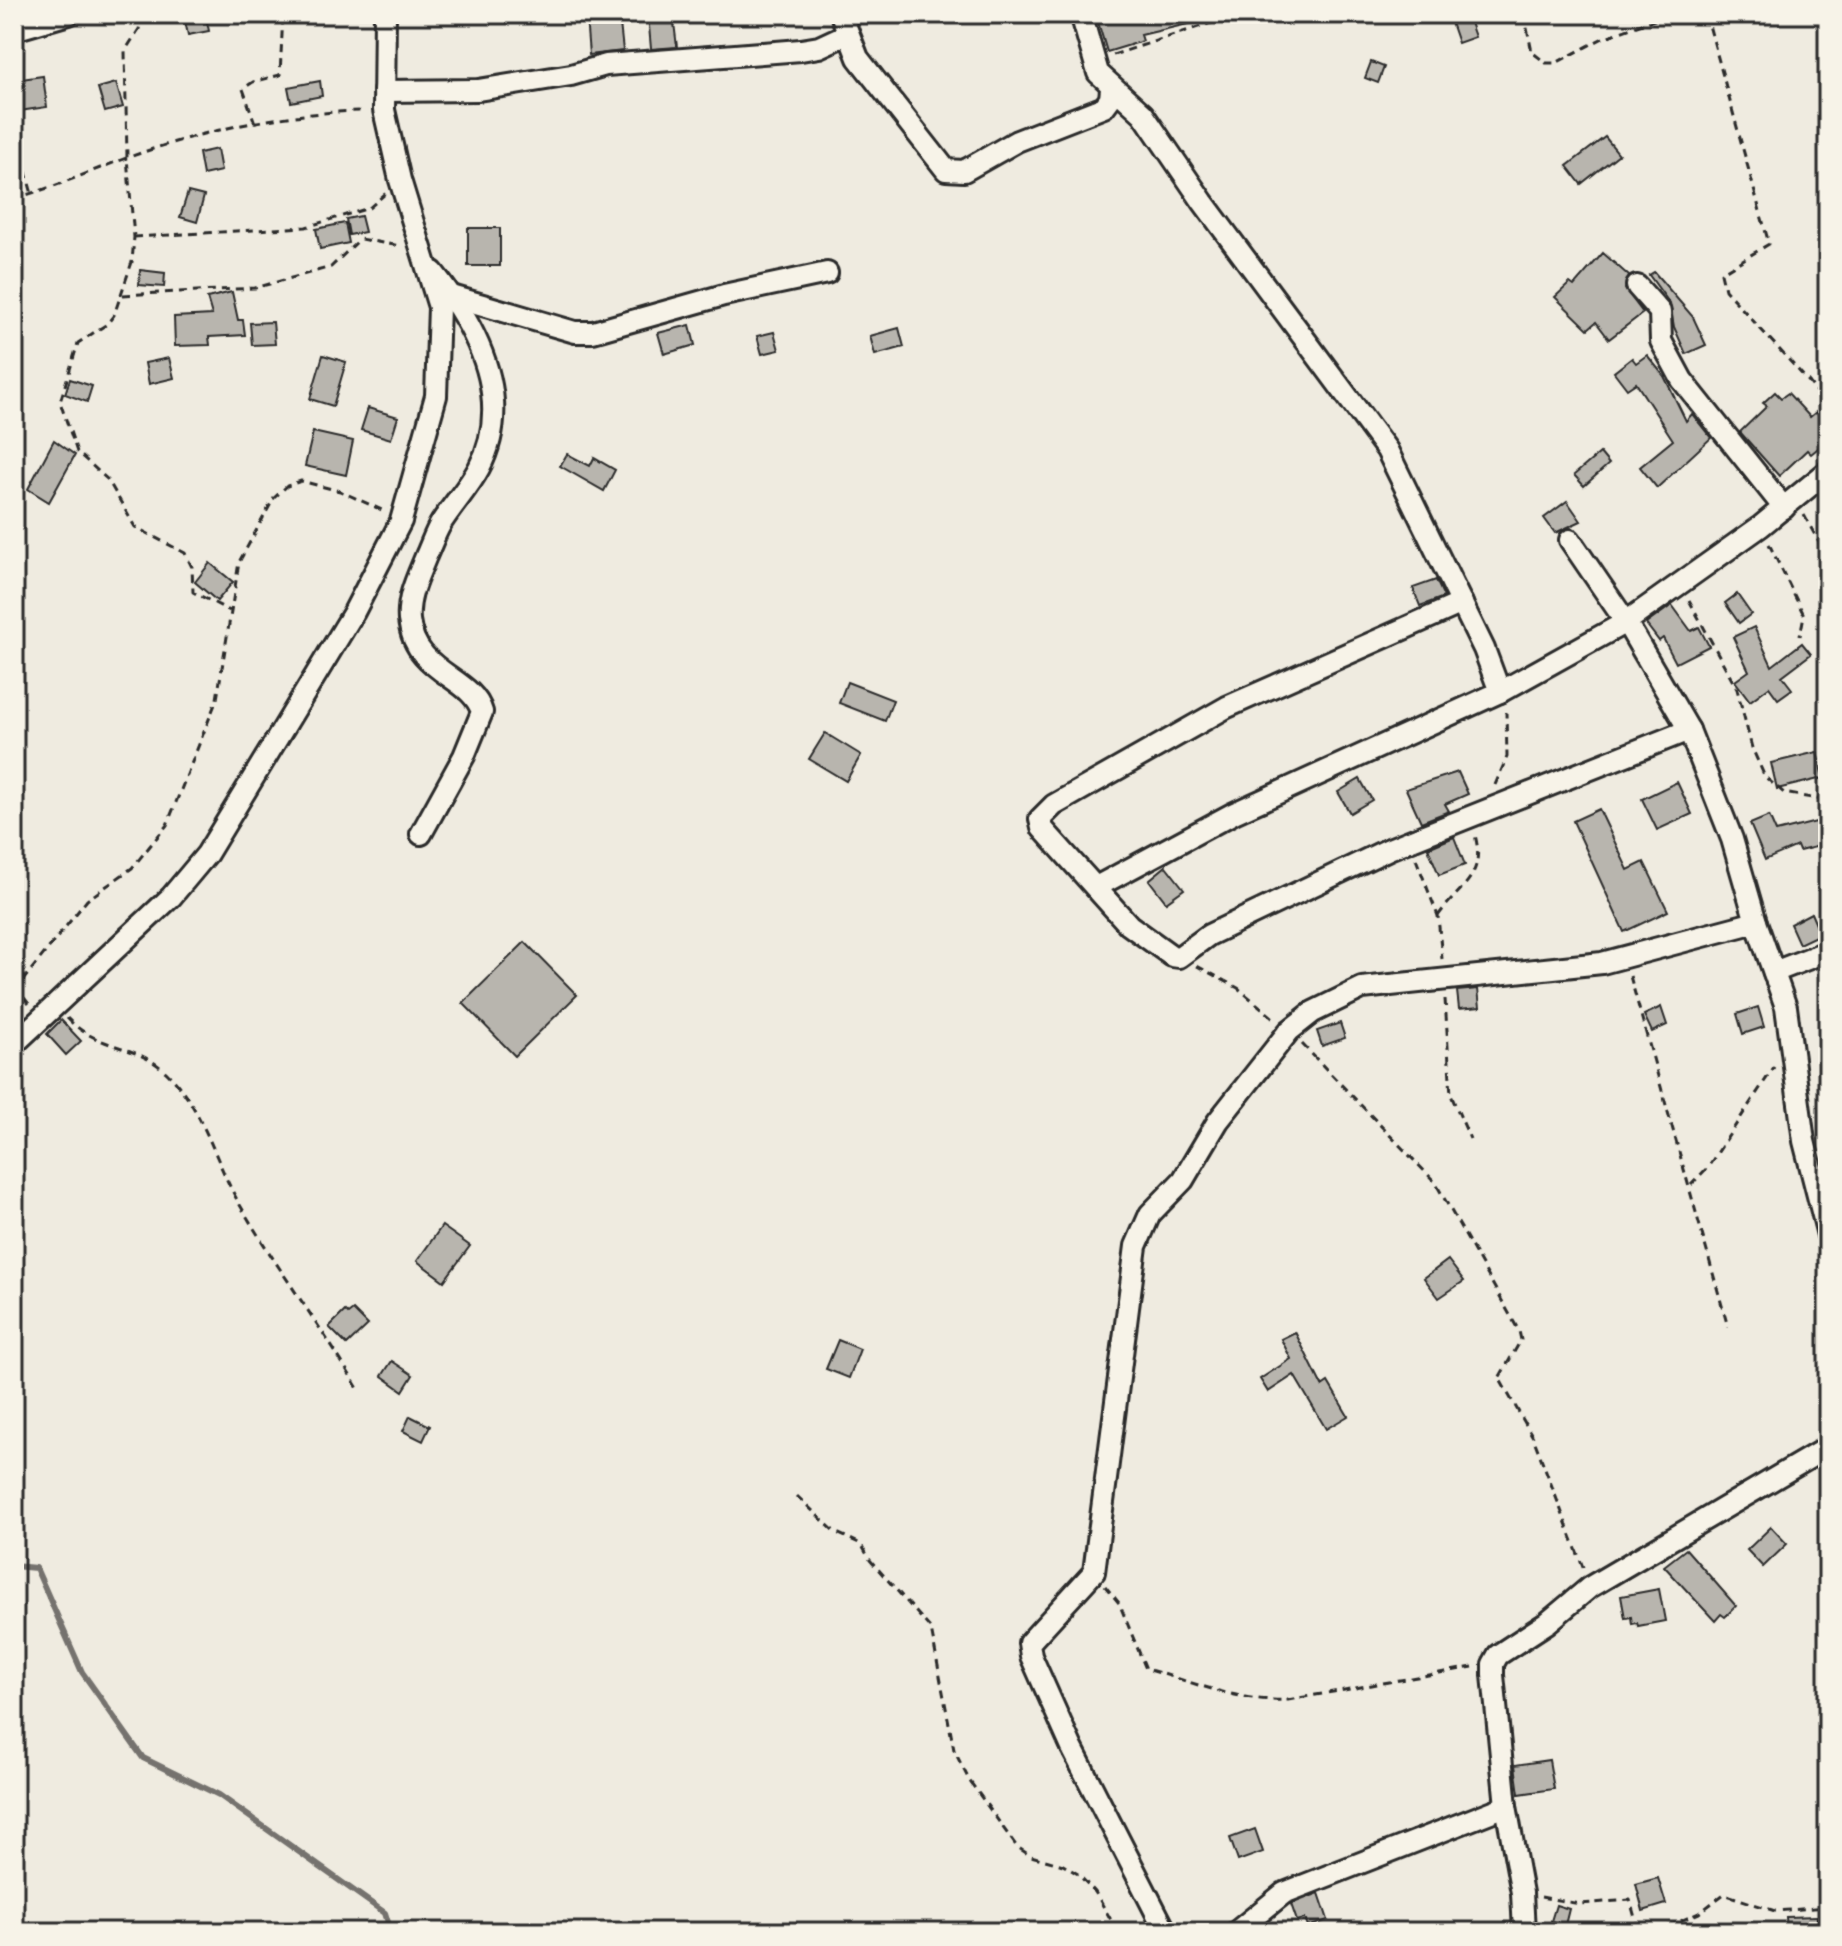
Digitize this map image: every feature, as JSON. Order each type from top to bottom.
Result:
[{"type":"street","points":[[14,30],[69,14]]},
{"type":"street","points":[[14,1044],[171,897],[207,854],[354,612],[401,521],[436,396],[439,307],[400,180],[384,101],[385,14]]},
{"type":"street","points":[[1081,14],[1092,62],[1111,89],[1143,114],[1203,202],[1387,450],[1462,603],[1509,687]]},
{"type":"street","points":[[384,101],[571,75],[606,65],[819,47],[844,24],[858,58],[946,170],[964,171],[1017,141],[1104,107],[1111,89]]},
{"type":"street","points":[[421,834],[464,756],[482,712],[473,695],[432,667],[417,646],[409,620],[414,585],[440,525],[480,467],[490,437],[493,399],[488,367],[476,336],[426,257]]},
{"type":"street","points":[[452,296],[575,332],[593,332],[724,295],[827,273]]},
{"type":"street","points":[[1637,286],[1660,312],[1661,341],[1682,380],[1789,502]]},
{"type":"street","points":[[1096,887],[1234,813],[1509,687],[1626,622],[1761,526],[1828,471]]},
{"type":"street","points":[[1570,540],[1626,622],[1689,730],[1732,839],[1756,922],[1786,1007],[1804,1141],[1828,1235]]},
{"type":"street","points":[[1462,603],[1227,707],[1045,812],[1040,819],[1042,828],[1129,925],[1172,956],[1179,957],[1209,935],[1409,841],[1689,730]]},
{"type":"street","points":[[1166,1932],[1072,1748],[1031,1656],[1031,1637],[1094,1572],[1141,1228],[1160,1201],[1183,1180],[1218,1121],[1289,1031],[1313,1012],[1362,988],[1602,963],[1756,922]]},
{"type":"street","points":[[1774,972],[1828,951]]},
{"type":"street","points":[[1524,1932],[1522,1893],[1506,1806],[1493,1664],[1498,1655],[1547,1623],[1590,1587],[1828,1447]]},
{"type":"street","points":[[1236,1932],[1284,1893],[1506,1806]]},
{"type":"path","points":[[143,14],[139,29],[125,51],[127,158],[134,237],[123,295],[107,324],[78,343],[60,407],[77,452],[108,480],[135,527],[143,534],[180,548],[192,567],[193,592],[230,611]]},
{"type":"path","points":[[255,123],[243,89],[253,82],[280,75],[283,14]]},
{"type":"path","points":[[1092,62],[1223,19],[1287,14]]},
{"type":"path","points":[[1524,14],[1532,52],[1546,63],[1556,63],[1603,38],[1671,14]]},
{"type":"path","points":[[1706,14],[1769,244],[1721,273],[1725,290],[1809,382],[1828,408]]},
{"type":"path","points":[[14,198],[127,158],[255,123],[384,101]]},
{"type":"path","points":[[14,130],[32,194]]},
{"type":"path","points":[[134,237],[306,227],[369,208],[400,180]]},
{"type":"path","points":[[123,295],[255,288],[331,267],[360,239],[426,257]]},
{"type":"path","points":[[360,1392],[260,1237],[234,1193],[190,1102],[169,1075],[145,1054],[84,1034],[20,995],[20,984],[87,900],[132,868],[167,825],[217,699],[229,643],[230,611],[239,562],[274,498],[287,486],[301,481],[317,483],[401,521]]},
{"type":"path","points":[[1789,502],[1828,559]]},
{"type":"path","points":[[1761,526],[1804,615],[1800,636]]},
{"type":"path","points":[[1680,582],[1737,689],[1752,748],[1765,777],[1784,793],[1828,801]]},
{"type":"path","points":[[1438,916],[1471,879],[1480,859],[1473,828],[1505,768],[1509,687]]},
{"type":"path","points":[[1409,841],[1438,916],[1451,1095],[1470,1139]]},
{"type":"path","points":[[1179,957],[1238,988],[1289,1031],[1435,1182],[1519,1331],[1521,1340],[1499,1378],[1533,1437],[1590,1587]]},
{"type":"path","points":[[1624,957],[1691,1185],[1728,1327]]},
{"type":"path","points":[[1691,1185],[1708,1167],[1720,1144],[1790,1045]]},
{"type":"path","points":[[797,1496],[835,1532],[861,1544],[870,1560],[931,1629],[954,1750],[969,1780],[1017,1847],[1078,1874],[1095,1892],[1118,1932]]},
{"type":"path","points":[[1094,1572],[1119,1603],[1146,1669],[1231,1696],[1259,1701],[1288,1700],[1493,1664]]},
{"type":"path","points":[[1522,1893],[1580,1904],[1630,1900],[1639,1932]]},
{"type":"path","points":[[1655,1932],[1699,1913],[1724,1894],[1775,1911],[1828,1907]]},
{"type":"building","points":[[619,14],[623,51],[589,55],[586,17]]},
{"type":"building","points":[[648,14],[666,14],[668,23],[674,23],[677,47],[651,49]]},
{"type":"building","points":[[1126,14],[1204,14],[1205,20],[1141,35],[1143,41],[1107,52],[1098,22]]},
{"type":"building","points":[[1467,14],[1475,37],[1458,43],[1449,17]]},
{"type":"building","points":[[206,17],[209,31],[188,35],[185,21]]},
{"type":"building","points":[[1371,62],[1384,67],[1378,83],[1365,78]]},
{"type":"building","points":[[43,76],[47,107],[19,111],[14,80]]},
{"type":"building","points":[[320,81],[322,96],[291,102],[288,87]]},
{"type":"building","points":[[116,83],[123,107],[105,112],[98,88]]},
{"type":"building","points":[[1605,137],[1619,154],[1581,184],[1567,166]]},
{"type":"building","points":[[217,149],[221,171],[203,175],[199,153]]},
{"type":"building","points":[[188,192],[204,196],[197,222],[180,217]]},
{"type":"building","points":[[361,216],[365,232],[349,235],[346,219]]},
{"type":"building","points":[[345,223],[349,243],[320,249],[316,229]]},
{"type":"building","points":[[468,228],[500,228],[500,266],[468,266]]},
{"type":"building","points":[[1603,253],[1629,276],[1625,289],[1643,313],[1609,339],[1596,322],[1588,329],[1555,297],[1570,283],[1574,286]]},
{"type":"building","points":[[140,270],[165,273],[164,287],[139,285]]},
{"type":"building","points":[[1654,272],[1693,317],[1706,345],[1686,354],[1674,327],[1670,304],[1649,275]]},
{"type":"building","points":[[232,292],[238,320],[243,320],[245,335],[209,337],[210,345],[175,346],[174,317],[212,315],[207,298]]},
{"type":"building","points":[[273,322],[275,344],[252,345],[250,323]]},
{"type":"building","points":[[690,325],[695,345],[664,354],[658,333]]},
{"type":"building","points":[[899,328],[904,347],[875,355],[870,336]]},
{"type":"building","points":[[774,332],[779,350],[762,354],[757,336]]},
{"type":"building","points":[[323,355],[346,362],[333,406],[310,399]]},
{"type":"building","points":[[1647,355],[1664,376],[1686,421],[1692,414],[1711,438],[1657,488],[1640,467],[1673,440],[1636,383],[1627,389],[1614,372],[1632,358],[1636,363]]},
{"type":"building","points":[[169,358],[174,378],[149,384],[145,363]]},
{"type":"building","points":[[70,379],[92,386],[87,402],[65,394]]},
{"type":"building","points":[[1775,392],[1781,398],[1788,393],[1810,417],[1816,412],[1828,427],[1828,433],[1819,441],[1822,445],[1811,454],[1807,450],[1779,476],[1740,432],[1767,406],[1763,403]]},
{"type":"building","points":[[368,408],[398,417],[391,439],[361,430]]},
{"type":"building","points":[[313,432],[353,441],[346,475],[305,466]]},
{"type":"building","points":[[54,440],[75,455],[49,502],[28,489]]},
{"type":"building","points":[[1600,453],[1609,464],[1584,486],[1574,475]]},
{"type":"building","points":[[567,454],[590,466],[594,458],[615,470],[604,491],[560,466]]},
{"type":"building","points":[[1567,501],[1581,521],[1555,533],[1544,518]]},
{"type":"building","points":[[210,563],[233,582],[217,601],[195,582]]},
{"type":"building","points":[[1436,580],[1444,597],[1420,606],[1413,588]]},
{"type":"building","points":[[1737,594],[1751,614],[1739,623],[1725,603]]},
{"type":"building","points":[[1672,605],[1691,631],[1699,627],[1709,646],[1676,663],[1663,638],[1659,641],[1646,624]]},
{"type":"building","points":[[1754,627],[1772,666],[1802,643],[1811,654],[1782,676],[1792,689],[1778,699],[1769,687],[1750,701],[1735,681],[1749,671],[1733,637]]},
{"type":"building","points":[[847,682],[893,700],[885,721],[839,703]]},
{"type":"building","points":[[825,733],[861,755],[846,781],[809,759]]},
{"type":"building","points":[[1817,752],[1823,778],[1777,789],[1771,763]]},
{"type":"building","points":[[1458,772],[1468,794],[1445,804],[1449,811],[1421,822],[1406,789]]},
{"type":"building","points":[[1360,779],[1372,800],[1350,813],[1338,792]]},
{"type":"building","points":[[1677,782],[1692,814],[1657,830],[1642,799]]},
{"type":"building","points":[[1599,809],[1628,870],[1644,862],[1668,911],[1624,932],[1573,821]]},
{"type":"building","points":[[1769,816],[1776,832],[1828,819],[1828,844],[1799,851],[1797,846],[1765,860],[1750,824]]},
{"type":"building","points":[[1454,837],[1465,865],[1439,875],[1428,848]]},
{"type":"building","points":[[1166,866],[1184,889],[1166,902],[1149,880]]},
{"type":"building","points":[[1811,913],[1820,934],[1799,944],[1790,924]]},
{"type":"building","points":[[525,942],[577,995],[515,1056],[463,1003]]},
{"type":"building","points":[[1478,989],[1480,1007],[1459,1009],[1457,991]]},
{"type":"building","points":[[1661,1007],[1667,1025],[1652,1032],[1644,1015]]},
{"type":"building","points":[[1758,1007],[1764,1027],[1743,1034],[1737,1014]]},
{"type":"building","points":[[61,1020],[81,1041],[66,1055],[47,1034]]},
{"type":"building","points":[[1340,1023],[1345,1038],[1322,1046],[1317,1031]]},
{"type":"building","points":[[442,1226],[470,1246],[444,1281],[417,1261]]},
{"type":"building","points":[[1448,1260],[1464,1281],[1439,1298],[1424,1278]]},
{"type":"building","points":[[353,1310],[368,1325],[347,1345],[329,1327],[345,1311],[348,1314]]},
{"type":"building","points":[[1295,1332],[1322,1386],[1328,1382],[1348,1416],[1326,1429],[1294,1375],[1268,1392],[1260,1379],[1291,1359],[1281,1339]]},
{"type":"building","points":[[838,1340],[860,1349],[849,1378],[826,1369]]},
{"type":"building","points":[[392,1361],[413,1375],[403,1391],[382,1376]]},
{"type":"building","points":[[410,1416],[430,1426],[423,1441],[403,1431]]},
{"type":"building","points":[[1771,1527],[1787,1544],[1763,1567],[1747,1550]]},
{"type":"building","points":[[1686,1549],[1736,1606],[1725,1617],[1721,1614],[1715,1621],[1664,1566]]},
{"type":"building","points":[[1659,1589],[1665,1621],[1638,1626],[1637,1623],[1632,1624],[1631,1617],[1625,1618],[1621,1596]]},
{"type":"building","points":[[1549,1760],[1554,1789],[1519,1794],[1515,1765]]},
{"type":"building","points":[[1255,1829],[1263,1852],[1238,1861],[1230,1838]]},
{"type":"building","points":[[1658,1878],[1666,1904],[1643,1911],[1636,1884]]},
{"type":"building","points":[[1319,1893],[1328,1920],[1308,1927],[1305,1919],[1297,1921],[1291,1904]]},
{"type":"building","points":[[1556,1905],[1569,1909],[1565,1925],[1551,1921]]},
{"type":"building","points":[[1817,1916],[1817,1932],[1787,1932],[1786,1917]]},
{"type":"waterway","points":[[14,1566],[36,1568],[82,1672],[143,1758],[219,1795],[385,1913],[391,1932]]}]
